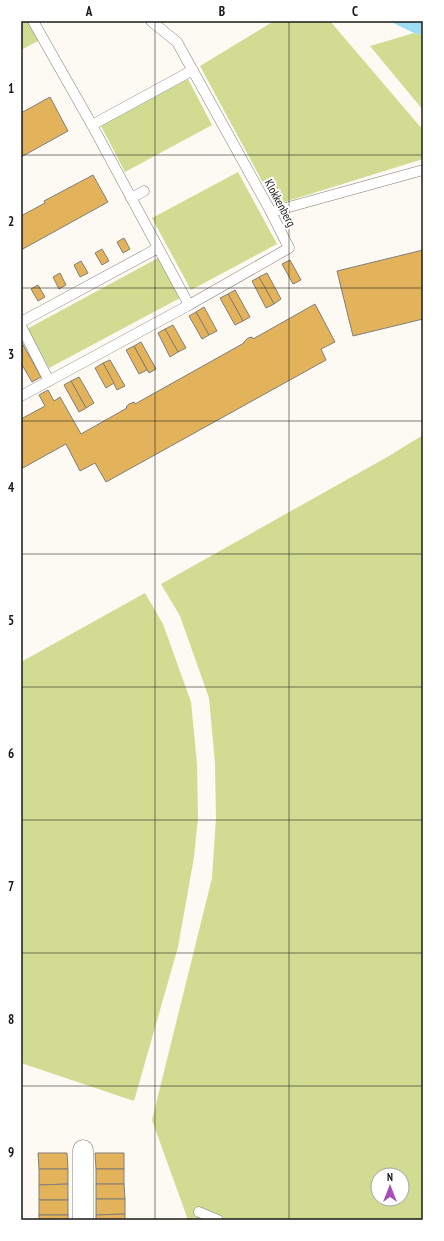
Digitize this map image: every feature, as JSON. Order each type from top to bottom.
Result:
[{"type":"street","points":[[83,1150],[83,1220]]},
{"type":"lane","points":[[33,21],[92,125],[188,305]]},
{"type":"lane","name":"Klokkenberg","points":[[21,396],[289,248],[271,212],[177,42],[151,21]]},
{"type":"lane","points":[[92,125],[193,70]]},
{"type":"lane","points":[[271,212],[423,170]]},
{"type":"lane","points":[[131,198],[144,191]]},
{"type":"lane","points":[[21,322],[158,248]]},
{"type":"lane","points":[[21,326],[48,381]]},
{"type":"lane","points":[[199,1212],[218,1220]]},
{"type":"green space","points":[[21,21],[29,21],[40,40],[21,50]]},
{"type":"green space","points":[[274,21],[330,21],[423,130],[423,159],[275,205],[200,66]]},
{"type":"green space","points":[[414,33],[423,35],[423,110],[370,46]]},
{"type":"green space","points":[[188,79],[212,125],[125,172],[101,126]]},
{"type":"green space","points":[[238,172],[277,244],[191,290],[152,218]]},
{"type":"green space","points":[[158,258],[180,298],[49,368],[27,329]]},
{"type":"green space","points":[[423,435],[423,1220],[188,1220],[152,1120],[212,878],[216,818],[215,763],[209,698],[180,616],[161,584],[389,456]]},
{"type":"green space","points":[[145,593],[163,624],[191,702],[197,764],[198,818],[194,857],[178,947],[134,1101],[21,1063],[21,662]]},
{"type":"water","points":[[389,21],[423,21],[423,35],[414,33]]},
{"type":"building","points":[[50,97],[68,131],[21,157],[21,113]]},
{"type":"building","points":[[93,175],[108,202],[21,250],[21,216],[45,203],[44,201]]},
{"type":"building","points":[[124,238],[130,249],[123,253],[117,242]]},
{"type":"building","points":[[102,249],[109,261],[102,265],[95,253]]},
{"type":"building","points":[[423,250],[423,319],[353,336],[337,271]]},
{"type":"building","points":[[290,260],[301,280],[293,284],[282,264]]},
{"type":"building","points":[[81,261],[88,273],[80,277],[74,265]]},
{"type":"building","points":[[60,273],[66,285],[59,289],[53,277]]},
{"type":"building","points":[[267,273],[281,299],[274,304],[259,277]]},
{"type":"building","points":[[259,277],[274,304],[266,308],[252,281]]},
{"type":"building","points":[[38,285],[45,297],[38,301],[31,289]]},
{"type":"building","points":[[235,290],[250,317],[243,321],[228,294]]},
{"type":"building","points":[[228,294],[243,321],[235,325],[220,298]]},
{"type":"building","points":[[315,304],[335,342],[321,349],[326,360],[106,482],[95,463],[80,471],[66,444],[21,469],[21,419],[45,406],[39,395],[48,390],[54,401],[60,397],[81,434],[127,408],[126,407],[129,404],[134,402],[135,404],[244,343],[248,338],[252,337],[253,339]]},
{"type":"building","points":[[204,307],[217,331],[209,335],[196,312]]},
{"type":"building","points":[[196,312],[209,335],[202,339],[189,316]]},
{"type":"building","points":[[173,325],[186,348],[178,352],[165,329]]},
{"type":"building","points":[[165,329],[178,352],[170,357],[158,333]]},
{"type":"building","points":[[21,341],[41,377],[32,382],[21,363]]},
{"type":"building","points":[[141,342],[156,369],[149,373],[134,346]]},
{"type":"building","points":[[134,346],[147,370],[139,374],[126,350]]},
{"type":"building","points":[[110,360],[125,386],[117,390],[103,363]]},
{"type":"building","points":[[103,363],[114,383],[106,388],[95,368]]},
{"type":"building","points":[[79,377],[94,403],[86,408],[71,381]]},
{"type":"building","points":[[71,381],[86,408],[79,412],[64,385]]},
{"type":"building","points":[[38,1153],[67,1153],[68,1169],[39,1169]]},
{"type":"building","points":[[95,1153],[124,1153],[124,1169],[96,1169]]},
{"type":"building","points":[[39,1169],[68,1169],[68,1184],[39,1185]]},
{"type":"building","points":[[96,1169],[124,1169],[124,1184],[96,1184]]},
{"type":"building","points":[[68,1184],[68,1200],[39,1200],[39,1185]]},
{"type":"building","points":[[96,1184],[124,1184],[125,1199],[96,1199]]},
{"type":"building","points":[[96,1199],[125,1199],[125,1214],[96,1215]]},
{"type":"building","points":[[39,1200],[68,1200],[68,1215],[39,1215]]},
{"type":"building","points":[[125,1214],[125,1220],[96,1220],[96,1215]]},
{"type":"building","points":[[39,1215],[68,1215],[68,1220],[39,1220]]}]
